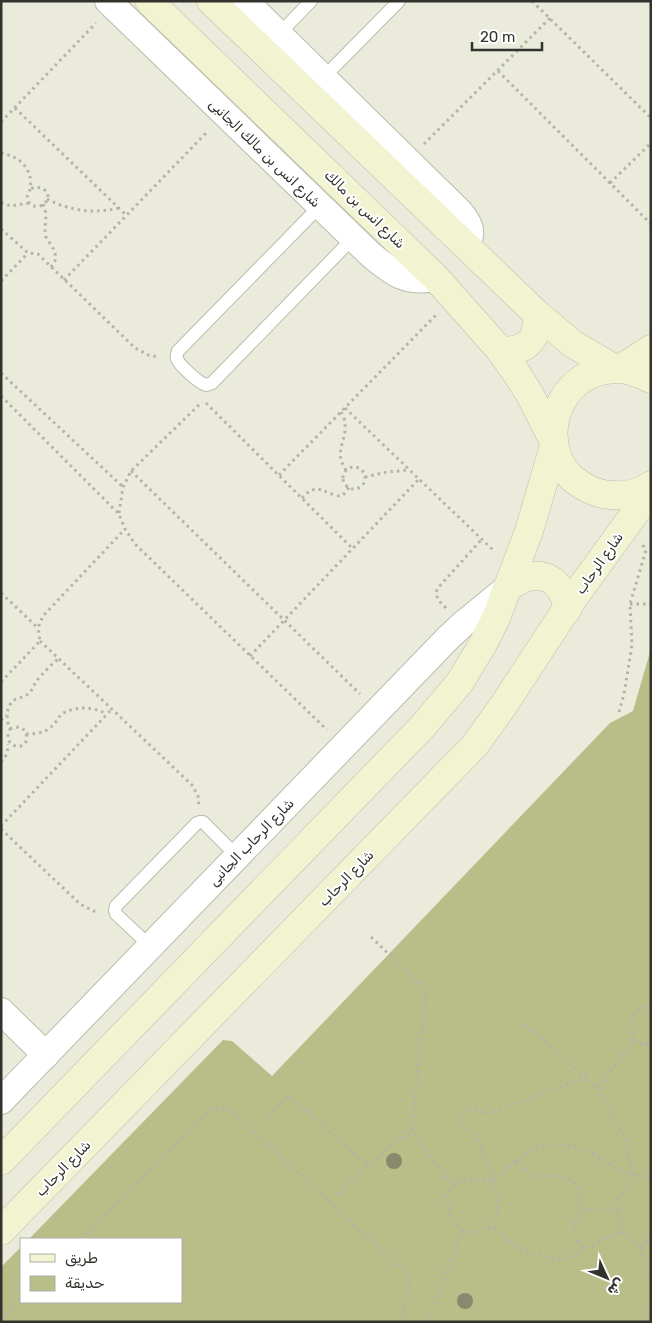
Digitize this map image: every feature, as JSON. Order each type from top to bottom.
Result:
[{"type":"street","name":"شارع انس بن مالك","points":[[149,1],[454,297],[500,350],[515,371],[529,393],[554,443],[560,462],[570,475],[582,486],[597,493],[613,496],[630,494],[651,485]]},
{"type":"street","points":[[211,1],[536,313],[574,344],[617,369]]},
{"type":"street","points":[[245,1],[460,212],[470,229],[470,238],[466,246]]},
{"type":"street","name":"شارع انس بن مالك الجانبى","points":[[110,4],[385,267],[404,278],[422,280],[436,278]]},
{"type":"street","points":[[500,350],[521,349],[529,342],[535,334],[538,323],[536,313]]},
{"type":"street","points":[[617,369],[651,349]]},
{"type":"street","points":[[1,1161],[423,726],[460,682],[496,618],[511,579],[538,503],[554,443],[554,422],[559,405],[568,391],[581,379],[589,375],[617,369],[637,372],[651,379]]},
{"type":"street","name":"شارع الرحاب","points":[[1,1231],[475,745],[504,706],[567,610],[651,491]]},
{"type":"street","points":[[511,579],[538,576],[554,581],[566,602],[567,610]]},
{"type":"street","name":"شارع الرحاب الجانبى","points":[[1,1101],[462,624],[511,579]]},
{"type":"street","points":[[1,1011],[46,1054]]},
{"type":"lane","points":[[279,34],[311,1]]},
{"type":"lane","points":[[323,78],[399,1]]},
{"type":"lane","points":[[320,206],[178,351],[178,362],[201,384],[212,383],[353,238]]},
{"type":"lane","points":[[150,946],[116,914],[116,906],[197,823],[203,822],[237,856]]},
{"type":"path","points":[[532,1],[651,118]]},
{"type":"path","points":[[1,122],[110,4]]},
{"type":"path","points":[[408,161],[550,18]]},
{"type":"path","points":[[498,71],[651,224]]},
{"type":"path","points":[[15,108],[126,215]]},
{"type":"path","points":[[64,280],[224,114]]},
{"type":"path","points":[[610,183],[651,142]]},
{"type":"path","points":[[1,153],[10,155],[24,164],[31,180],[27,193],[29,203],[33,206],[43,204],[47,199],[45,190],[35,186],[30,188]]},
{"type":"path","points":[[47,199],[56,204],[77,210],[99,211],[119,208]]},
{"type":"path","points":[[1,203],[11,206],[29,203]]},
{"type":"path","points":[[43,204],[47,216],[46,237],[54,250],[56,259],[51,268]]},
{"type":"path","points":[[1,229],[28,253],[38,254],[135,348],[148,355],[161,357],[177,356]]},
{"type":"path","points":[[1,281],[28,253]]},
{"type":"path","points":[[279,475],[454,297]]},
{"type":"path","points":[[1,373],[123,487]]},
{"type":"path","points":[[1,396],[119,514],[125,529],[135,544],[344,746]]},
{"type":"path","points":[[119,514],[123,487],[131,471],[204,401],[352,548]]},
{"type":"path","points":[[345,408],[482,539],[511,579]]},
{"type":"path","points":[[341,412],[345,424],[340,454],[341,463],[346,470]]},
{"type":"path","points":[[355,467],[363,472],[365,477],[360,487],[355,488],[349,488],[343,480],[346,470],[355,467]]},
{"type":"path","points":[[365,477],[386,472],[410,470]]},
{"type":"path","points":[[131,471],[377,711]]},
{"type":"path","points":[[250,656],[419,479]]},
{"type":"path","points":[[302,498],[314,488],[340,496],[349,488]]},
{"type":"path","points":[[125,529],[43,616],[38,628],[40,641],[192,785],[198,796],[200,822]]},
{"type":"path","points":[[619,712],[632,645],[630,604],[646,550],[638,538]]},
{"type":"path","points":[[462,624],[438,600],[436,589],[482,539]]},
{"type":"path","points":[[1,593],[38,628]]},
{"type":"path","points":[[630,604],[651,604]]},
{"type":"path","points":[[1,682],[40,641]]},
{"type":"path","points":[[10,729],[7,722],[7,714],[11,704],[15,700],[29,694],[34,688],[36,681],[58,659]]},
{"type":"path","points":[[26,734],[35,734],[51,728],[61,714],[76,708],[92,708],[107,714]]},
{"type":"path","points":[[111,710],[1,827],[80,904],[93,911],[115,910]]},
{"type":"path","points":[[1,720],[7,714]]},
{"type":"path","points":[[1,762],[8,751],[6,734],[14,727],[24,730],[26,740],[23,744],[13,747],[8,744]]},
{"type":"path","points":[[372,938],[422,986],[426,993],[412,1129],[420,1145],[454,1186]]},
{"type":"path","points":[[634,1041],[630,1024],[638,1009],[651,1004]]},
{"type":"path","points":[[525,1025],[598,1088],[626,1140],[632,1174],[618,1199],[619,1231],[640,1248],[651,1278]]},
{"type":"path","points":[[634,1041],[646,1046],[651,1043]]},
{"type":"path","points":[[598,1088],[634,1041]]},
{"type":"path","points":[[494,1228],[499,1203],[494,1181],[477,1136],[460,1126],[463,1112],[472,1108],[486,1114],[586,1078]]},
{"type":"path","points":[[263,1121],[288,1095],[368,1165]]},
{"type":"path","points":[[82,1238],[210,1110],[225,1108],[237,1116],[405,1272],[409,1286],[402,1322]]},
{"type":"path","points":[[337,1194],[368,1165],[412,1129]]},
{"type":"path","points":[[462,1232],[450,1214],[446,1193],[463,1179],[494,1181],[516,1160],[535,1148],[556,1144],[574,1146],[598,1156],[618,1170],[651,1180]]},
{"type":"path","points":[[516,1160],[534,1175],[546,1177],[561,1175],[575,1183],[582,1195],[581,1210],[576,1218],[574,1228],[575,1237],[584,1250]]},
{"type":"path","points":[[581,1210],[618,1210]]},
{"type":"path","points":[[462,1232],[478,1231],[489,1227],[494,1228],[518,1248],[562,1261],[619,1231]]},
{"type":"path","points":[[427,1322],[462,1232]]},
{"type":"path","points":[[640,1248],[651,1235]]},
{"type":"path","points":[[1,1319],[20,1300]]},
{"type":"path","points":[[645,1322],[651,1309]]},
{"type":"green space","points":[[650,652],[651,1322],[1,1322],[1,1267],[20,1248],[20,1303],[182,1303],[182,1238],[30,1238],[223,1040],[232,1041],[272,1076],[610,723],[633,711]]}]
